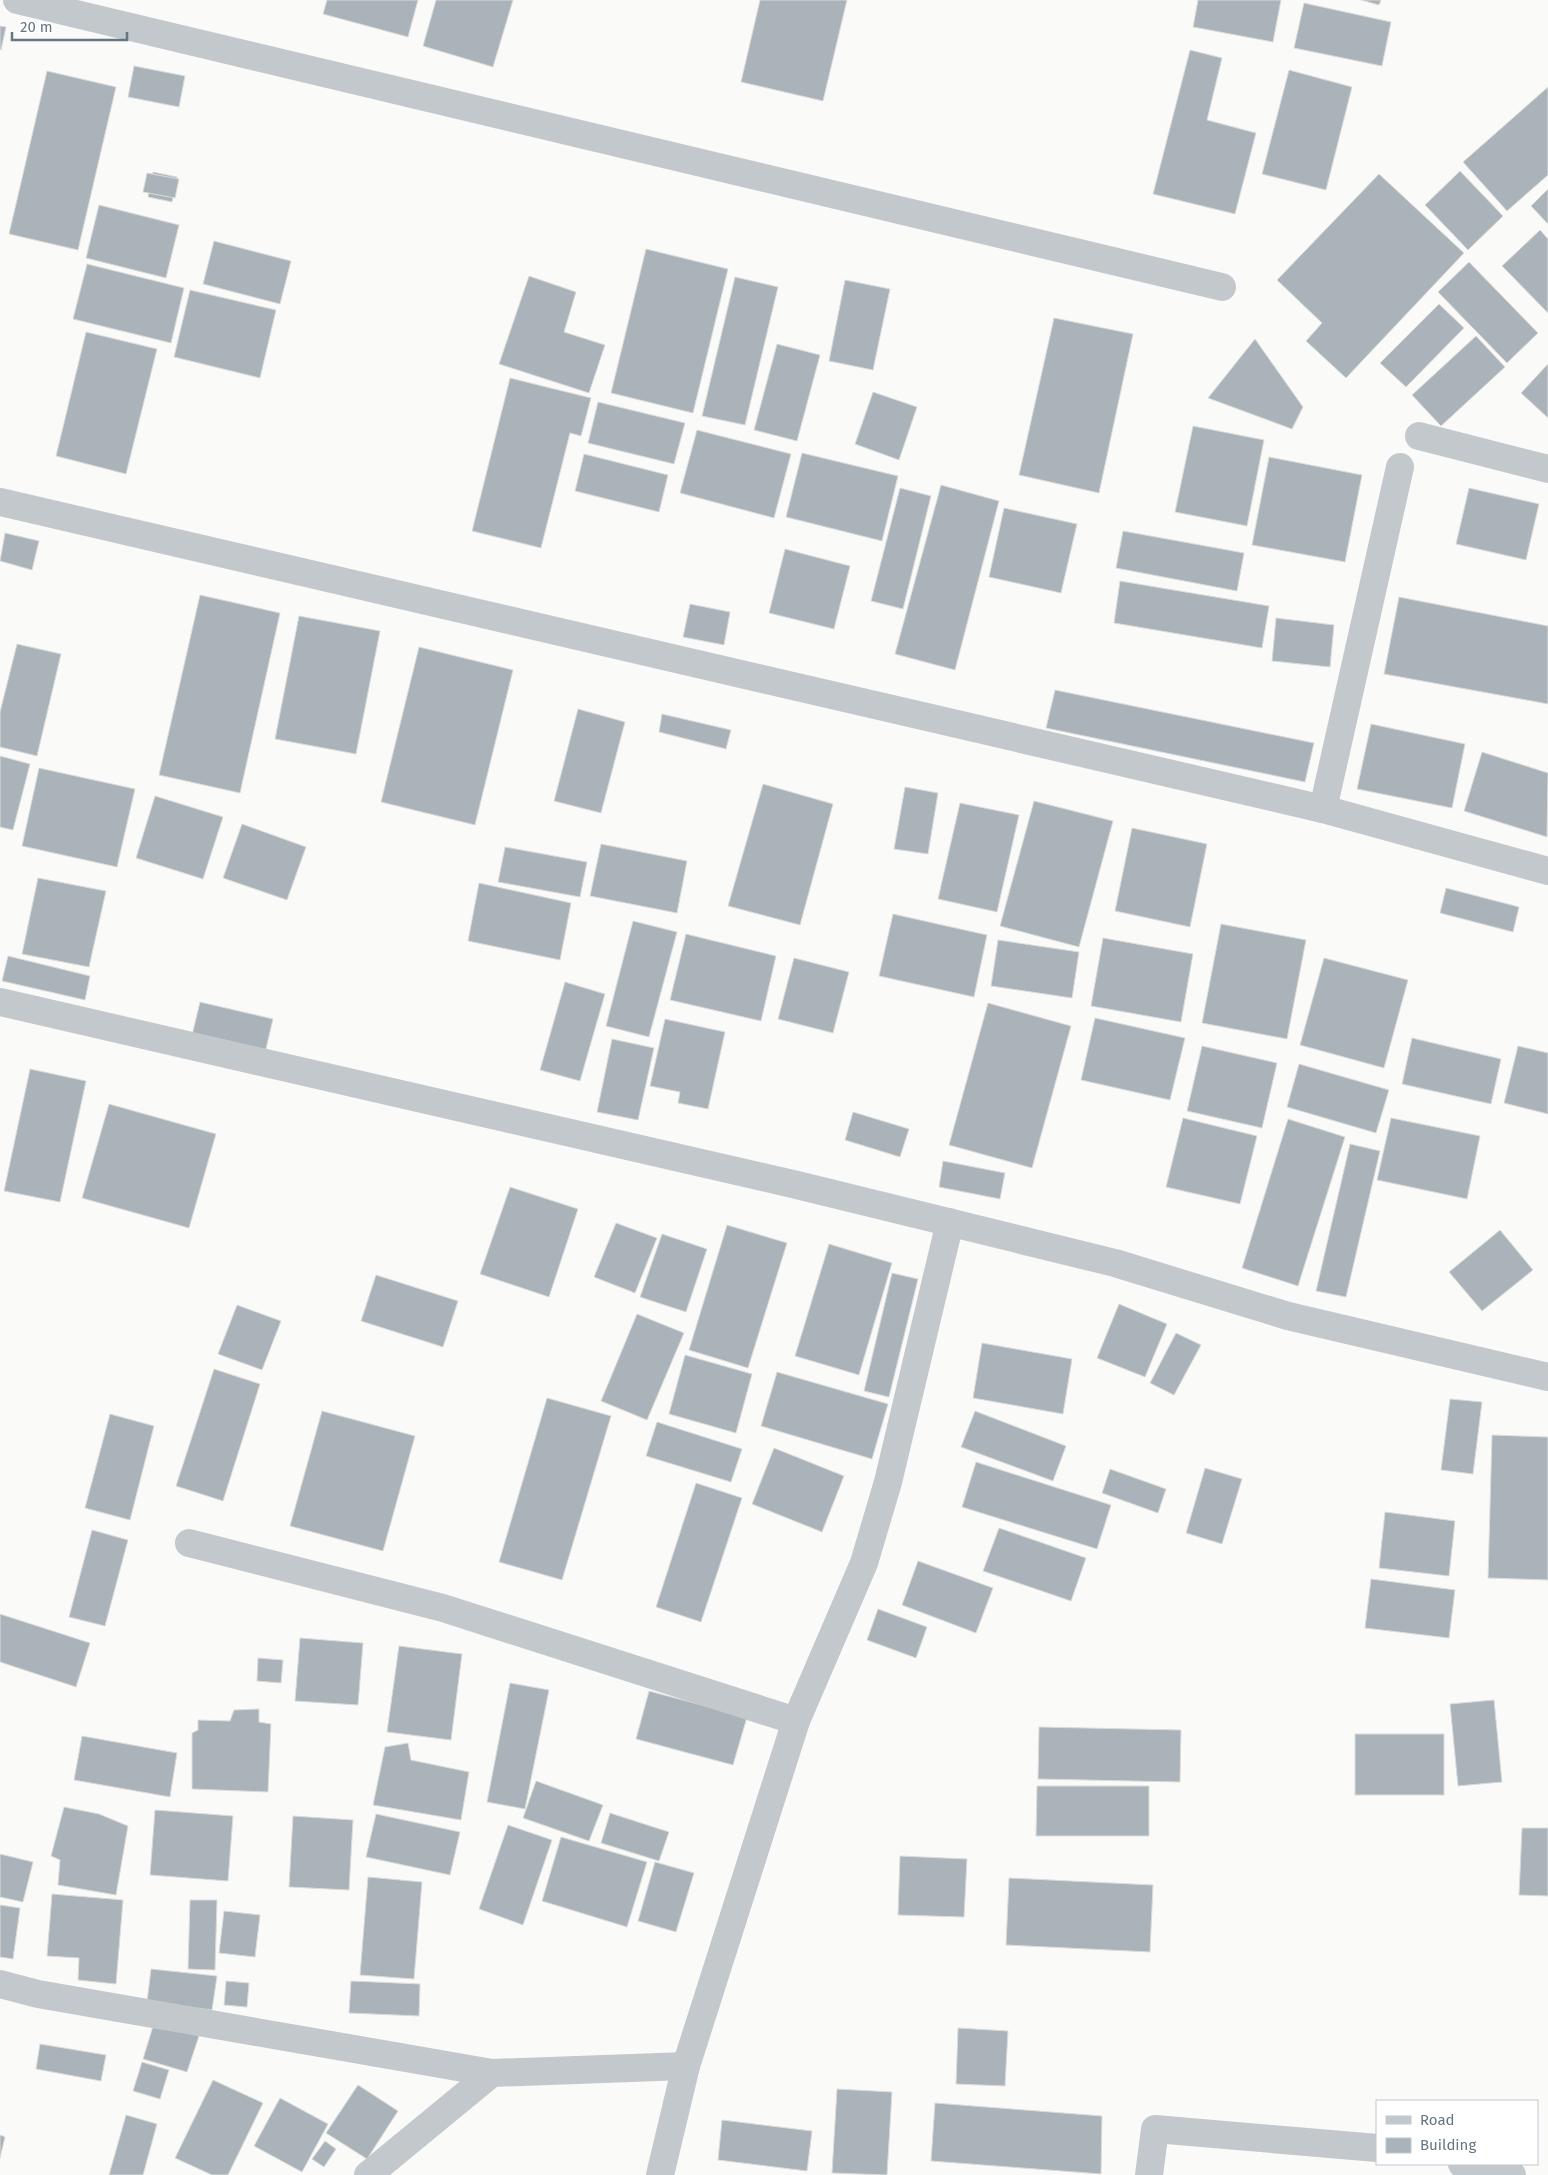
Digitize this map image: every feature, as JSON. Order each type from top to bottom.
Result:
[{"type":"street","points":[[17,0],[1222,287]]},
{"type":"street","points":[[1419,436],[1548,469]]},
{"type":"street","points":[[1323,809],[1400,468]]},
{"type":"street","points":[[0,502],[1323,809],[1548,871]]},
{"type":"street","points":[[0,1002],[950,1222],[1115,1263],[1288,1316],[1548,1377]]},
{"type":"street","points":[[660,2175],[686,2066],[796,1721],[864,1563],[888,1482],[950,1222]]},
{"type":"street","points":[[189,1543],[442,1608],[796,1721]]},
{"type":"street","points":[[0,1984],[38,1994],[492,2073],[686,2066]]},
{"type":"street","points":[[368,2175],[492,2073]]},
{"type":"street","points":[[1149,2175],[1156,2129],[1376,2148]]},
{"type":"street","points":[[1467,2165],[1512,2175]]},
{"type":"building","points":[[327,0],[418,0],[408,37],[323,14]]},
{"type":"building","points":[[436,0],[513,0],[493,67],[423,46]]},
{"type":"building","points":[[760,0],[847,0],[823,101],[741,82]]},
{"type":"building","points":[[1198,0],[1281,0],[1273,42],[1193,27]]},
{"type":"building","points":[[1361,0],[1381,0],[1379,5]]},
{"type":"building","points":[[1304,3],[1391,22],[1382,66],[1294,48]]},
{"type":"building","points":[[0,26],[6,27],[1,50],[0,49]]},
{"type":"building","points":[[1190,50],[1222,58],[1207,120],[1256,133],[1235,214],[1153,194]]},
{"type":"building","points":[[134,66],[185,76],[179,107],[128,97]]},
{"type":"building","points":[[1289,70],[1352,87],[1326,190],[1262,174]]},
{"type":"building","points":[[47,71],[116,87],[78,250],[9,234]]},
{"type":"building","points":[[1548,87],[1548,175],[1507,211],[1463,162]]},
{"type":"building","points":[[1460,171],[1503,216],[1468,250],[1425,205]]},
{"type":"building","points":[[153,172],[177,177],[172,202],[148,197]]},
{"type":"building","points":[[147,173],[179,179],[175,198],[143,192]]},
{"type":"building","points":[[1379,174],[1464,253],[1346,378],[1306,341],[1322,323],[1277,280]]},
{"type":"building","points":[[1548,189],[1548,224],[1531,206]]},
{"type":"building","points":[[99,205],[179,225],[166,278],[86,258]]},
{"type":"building","points":[[1540,230],[1548,239],[1548,313],[1502,266]]},
{"type":"building","points":[[214,241],[291,261],[280,304],[203,284]]},
{"type":"building","points":[[646,249],[728,269],[693,413],[611,393]]},
{"type":"building","points":[[1469,262],[1538,333],[1507,363],[1438,292]]},
{"type":"building","points":[[87,264],[184,288],[171,343],[73,319]]},
{"type":"building","points":[[529,276],[576,292],[564,332],[605,345],[589,393],[499,364]]},
{"type":"building","points":[[735,277],[778,287],[745,425],[702,416]]},
{"type":"building","points":[[845,280],[890,289],[873,370],[829,361]]},
{"type":"building","points":[[190,290],[276,310],[260,378],[174,357]]},
{"type":"building","points":[[1439,304],[1464,328],[1406,387],[1380,363]]},
{"type":"building","points":[[1054,318],[1133,334],[1099,493],[1019,475]]},
{"type":"building","points":[[86,332],[157,349],[126,474],[56,456]]},
{"type":"building","points":[[1476,336],[1505,367],[1441,426],[1412,395]]},
{"type":"building","points":[[1255,339],[1303,407],[1292,429],[1208,398]]},
{"type":"building","points":[[777,344],[820,355],[797,441],[754,430]]},
{"type":"building","points":[[1548,364],[1548,418],[1521,393]]},
{"type":"building","points":[[510,378],[591,398],[581,436],[570,433],[541,548],[472,531]]},
{"type":"building","points":[[873,392],[917,407],[899,460],[855,444]]},
{"type":"building","points":[[598,402],[685,423],[674,464],[588,443]]},
{"type":"building","points":[[1193,426],[1264,440],[1247,526],[1175,512]]},
{"type":"building","points":[[697,430],[791,454],[774,518],[680,493]]},
{"type":"building","points":[[802,453],[898,476],[882,541],[786,517]]},
{"type":"building","points":[[584,454],[668,475],[659,512],[575,491]]},
{"type":"building","points":[[1269,457],[1362,475],[1345,562],[1252,545]]},
{"type":"building","points":[[941,485],[999,501],[955,670],[895,654]]},
{"type":"building","points":[[900,488],[931,496],[903,609],[871,601]]},
{"type":"building","points":[[1469,488],[1539,504],[1526,560],[1456,544]]},
{"type":"building","points":[[1004,508],[1077,524],[1061,593],[989,577]]},
{"type":"building","points":[[1123,531],[1244,553],[1237,591],[1116,568]]},
{"type":"building","points":[[5,533],[39,541],[32,570],[0,561]]},
{"type":"building","points":[[785,549],[850,566],[834,629],[769,613]]},
{"type":"building","points":[[1120,581],[1269,606],[1262,648],[1114,623]]},
{"type":"building","points":[[200,595],[280,613],[240,793],[159,775]]},
{"type":"building","points":[[1399,597],[1548,626],[1548,704],[1384,674]]},
{"type":"building","points":[[690,604],[730,612],[724,645],[683,637]]},
{"type":"building","points":[[299,616],[380,631],[356,754],[275,739]]},
{"type":"building","points":[[1276,618],[1334,625],[1330,667],[1272,661]]},
{"type":"building","points":[[17,644],[61,654],[37,756],[0,747],[0,712]]},
{"type":"building","points":[[419,647],[513,670],[475,825],[381,802]]},
{"type":"building","points":[[1055,690],[1314,743],[1305,782],[1046,728]]},
{"type":"building","points":[[578,709],[625,722],[601,813],[554,801]]},
{"type":"building","points":[[662,714],[731,730],[726,749],[659,732]]},
{"type":"building","points":[[1371,724],[1465,744],[1452,808],[1357,789]]},
{"type":"building","points":[[1482,752],[1548,773],[1547,837],[1464,811]]},
{"type":"building","points":[[0,756],[30,764],[13,830],[0,827]]},
{"type":"building","points":[[39,768],[135,789],[117,867],[22,846]]},
{"type":"building","points":[[763,784],[833,804],[800,925],[728,906]]},
{"type":"building","points":[[905,787],[938,793],[928,854],[894,849]]},
{"type":"building","points":[[155,796],[223,817],[203,879],[136,858]]},
{"type":"building","points":[[1034,801],[1113,821],[1079,947],[1000,926]]},
{"type":"building","points":[[960,803],[1019,815],[997,912],[938,899]]},
{"type":"building","points":[[242,824],[306,847],[287,900],[223,878]]},
{"type":"building","points":[[1132,828],[1207,844],[1190,927],[1115,911]]},
{"type":"building","points":[[601,844],[687,861],[677,913],[590,896]]},
{"type":"building","points":[[505,847],[587,862],[580,897],[498,882]]},
{"type":"building","points":[[38,878],[106,891],[89,967],[22,954]]},
{"type":"building","points":[[479,883],[571,903],[560,960],[468,941]]},
{"type":"building","points":[[1446,888],[1519,907],[1513,932],[1440,913]]},
{"type":"building","points":[[893,914],[987,935],[974,997],[879,976]]},
{"type":"building","points":[[633,921],[677,932],[649,1037],[606,1026]]},
{"type":"building","points":[[1221,924],[1306,940],[1287,1039],[1202,1023]]},
{"type":"building","points":[[686,934],[776,956],[761,1021],[670,1000]]},
{"type":"building","points":[[1103,938],[1193,954],[1181,1022],[1091,1006]]},
{"type":"building","points":[[998,940],[1079,952],[1072,998],[991,986]]},
{"type":"building","points":[[8,956],[90,976],[85,1000],[2,981]]},
{"type":"building","points":[[794,958],[849,972],[833,1033],[778,1019]]},
{"type":"building","points":[[1324,958],[1408,980],[1384,1068],[1300,1045]]},
{"type":"building","points":[[565,982],[605,994],[580,1081],[540,1070]]},
{"type":"building","points":[[200,1002],[273,1019],[265,1053],[192,1035]]},
{"type":"building","points":[[988,1003],[1071,1026],[1032,1168],[949,1145]]},
{"type":"building","points":[[1095,1018],[1185,1038],[1170,1100],[1081,1080]]},
{"type":"building","points":[[665,1019],[725,1032],[708,1109],[678,1103],[680,1092],[650,1086]]},
{"type":"building","points":[[1412,1038],[1501,1059],[1491,1104],[1402,1084]]},
{"type":"building","points":[[612,1039],[654,1048],[638,1120],[597,1112]]},
{"type":"building","points":[[1202,1046],[1277,1063],[1262,1128],[1187,1111]]},
{"type":"building","points":[[1518,1046],[1548,1053],[1548,1114],[1504,1103]]},
{"type":"building","points":[[1299,1064],[1389,1090],[1376,1133],[1287,1107]]},
{"type":"building","points":[[30,1069],[86,1081],[60,1202],[4,1191]]},
{"type":"building","points":[[109,1104],[216,1134],[189,1228],[82,1198]]},
{"type":"building","points":[[853,1112],[909,1129],[900,1157],[845,1140]]},
{"type":"building","points":[[1183,1118],[1257,1136],[1240,1204],[1166,1187]]},
{"type":"building","points":[[1391,1118],[1480,1136],[1467,1199],[1377,1180]]},
{"type":"building","points":[[1288,1119],[1345,1137],[1298,1286],[1242,1268]]},
{"type":"building","points":[[1350,1144],[1380,1151],[1346,1297],[1316,1291]]},
{"type":"building","points":[[943,1161],[1005,1173],[1000,1199],[939,1187]]},
{"type":"building","points":[[510,1187],[578,1209],[549,1297],[480,1274]]},
{"type":"building","points":[[616,1223],[657,1238],[635,1293],[594,1277]]},
{"type":"building","points":[[727,1225],[787,1243],[748,1368],[689,1350]]},
{"type":"building","points":[[1500,1230],[1533,1270],[1482,1311],[1449,1272]]},
{"type":"building","points":[[662,1234],[707,1249],[686,1312],[640,1297]]},
{"type":"building","points":[[829,1244],[892,1263],[859,1375],[795,1356]]},
{"type":"building","points":[[892,1273],[918,1279],[889,1397],[864,1391]]},
{"type":"building","points":[[376,1275],[458,1301],[443,1347],[361,1321]]},
{"type":"building","points":[[1119,1304],[1167,1324],[1145,1377],[1097,1358]]},
{"type":"building","points":[[237,1305],[281,1321],[262,1370],[218,1354]]},
{"type":"building","points":[[637,1314],[684,1333],[647,1420],[601,1401]]},
{"type":"building","points":[[1176,1333],[1201,1345],[1174,1395],[1150,1383]]},
{"type":"building","points":[[982,1343],[1072,1359],[1063,1414],[973,1398]]},
{"type":"building","points":[[685,1355],[752,1374],[736,1433],[669,1414]]},
{"type":"building","points":[[214,1369],[260,1384],[223,1501],[176,1486]]},
{"type":"building","points":[[777,1372],[888,1404],[872,1459],[761,1426]]},
{"type":"building","points":[[547,1398],[611,1416],[562,1580],[499,1562]]},
{"type":"building","points":[[1450,1399],[1482,1402],[1473,1474],[1441,1470]]},
{"type":"building","points":[[322,1411],[415,1436],[383,1551],[290,1526]]},
{"type":"building","points":[[975,1411],[1066,1446],[1053,1481],[961,1447]]},
{"type":"building","points":[[110,1414],[154,1426],[130,1520],[85,1508]]},
{"type":"building","points":[[657,1422],[742,1449],[731,1482],[646,1456]]},
{"type":"building","points":[[1492,1435],[1548,1437],[1548,1580],[1488,1578]]},
{"type":"building","points":[[774,1448],[844,1476],[822,1532],[752,1504]]},
{"type":"building","points":[[976,1462],[1111,1505],[1097,1549],[962,1507]]},
{"type":"building","points":[[1205,1468],[1242,1479],[1222,1544],[1186,1533]]},
{"type":"building","points":[[1110,1469],[1166,1489],[1158,1513],[1102,1493]]},
{"type":"building","points":[[696,1483],[742,1498],[701,1622],[656,1607]]},
{"type":"building","points":[[1385,1512],[1455,1521],[1449,1576],[1379,1568]]},
{"type":"building","points":[[999,1528],[1086,1558],[1071,1601],[983,1571]]},
{"type":"building","points":[[92,1530],[128,1540],[105,1626],[69,1617]]},
{"type":"building","points":[[918,1561],[993,1588],[976,1633],[902,1605]]},
{"type":"building","points":[[1371,1579],[1455,1590],[1449,1638],[1365,1628]]},
{"type":"building","points":[[878,1609],[927,1627],[916,1658],[867,1640]]},
{"type":"building","points":[[0,1614],[90,1643],[76,1687],[0,1662]]},
{"type":"building","points":[[300,1638],[363,1643],[358,1705],[295,1701]]},
{"type":"building","points":[[399,1646],[462,1654],[451,1740],[387,1732]]},
{"type":"building","points":[[258,1658],[283,1660],[281,1683],[257,1681]]},
{"type":"building","points":[[510,1683],[549,1690],[525,1809],[487,1802]]},
{"type":"building","points":[[649,1691],[747,1717],[733,1765],[636,1739]]},
{"type":"building","points":[[1494,1700],[1502,1782],[1458,1786],[1450,1704]]},
{"type":"building","points":[[259,1709],[259,1722],[271,1724],[268,1792],[192,1789],[192,1733],[198,1730],[198,1720],[230,1721],[234,1710]]},
{"type":"building","points":[[1039,1727],[1181,1730],[1180,1782],[1038,1779]]},
{"type":"building","points":[[1355,1734],[1444,1734],[1444,1795],[1355,1795]]},
{"type":"building","points":[[82,1736],[177,1753],[170,1797],[74,1780]]},
{"type":"building","points":[[408,1743],[411,1760],[469,1772],[461,1820],[373,1805],[385,1747]]},
{"type":"building","points":[[536,1781],[603,1805],[589,1841],[523,1818]]},
{"type":"building","points":[[1037,1786],[1149,1786],[1149,1836],[1036,1836]]},
{"type":"building","points":[[64,1807],[99,1814],[128,1826],[116,1895],[58,1885],[60,1860],[51,1856]]},
{"type":"building","points":[[155,1810],[233,1816],[228,1881],[150,1875]]},
{"type":"building","points":[[610,1813],[669,1832],[659,1861],[601,1843]]},
{"type":"building","points":[[376,1814],[460,1832],[450,1875],[366,1857]]},
{"type":"building","points":[[293,1816],[353,1820],[349,1890],[289,1887]]},
{"type":"building","points":[[508,1825],[552,1840],[523,1925],[479,1909]]},
{"type":"building","points":[[1522,1828],[1548,1828],[1548,1896],[1519,1895]]},
{"type":"building","points":[[561,1837],[647,1862],[627,1927],[542,1901]]},
{"type":"building","points":[[0,1854],[33,1862],[23,1902],[0,1897]]},
{"type":"building","points":[[900,1856],[967,1859],[964,1917],[898,1915]]},
{"type":"building","points":[[655,1862],[694,1873],[676,1932],[638,1921]]},
{"type":"building","points":[[368,1877],[422,1882],[414,1979],[360,1975]]},
{"type":"building","points":[[1009,1878],[1153,1885],[1150,1952],[1006,1945]]},
{"type":"building","points":[[52,1894],[123,1900],[116,1984],[78,1980],[79,1958],[47,1956]]},
{"type":"building","points":[[190,1900],[217,1900],[215,1970],[188,1969]]},
{"type":"building","points":[[0,1905],[20,1908],[13,1959],[0,1957]]},
{"type":"building","points":[[224,1911],[260,1915],[255,1957],[219,1953]]},
{"type":"building","points":[[151,1969],[217,1976],[212,2010],[147,2002]]},
{"type":"building","points":[[226,1981],[249,1983],[247,2007],[224,2005]]},
{"type":"building","points":[[351,1981],[420,1984],[419,2016],[349,2013]]},
{"type":"building","points":[[154,2023],[199,2036],[187,2072],[143,2059]]},
{"type":"building","points":[[958,2028],[1008,2031],[1005,2086],[956,2084]]},
{"type":"building","points":[[40,2044],[106,2055],[101,2081],[36,2069]]},
{"type":"building","points":[[142,2062],[169,2070],[160,2099],[133,2091]]},
{"type":"building","points":[[213,2080],[263,2103],[228,2175],[212,2175],[175,2158]]},
{"type":"building","points":[[358,2085],[398,2111],[367,2159],[326,2133]]},
{"type":"building","points":[[837,2089],[892,2092],[887,2175],[832,2173]]},
{"type":"building","points":[[280,2098],[328,2124],[302,2172],[254,2146]]},
{"type":"building","points":[[935,2103],[1102,2116],[1101,2174],[931,2161]]},
{"type":"building","points":[[126,2115],[157,2124],[143,2175],[109,2175]]},
{"type":"building","points":[[722,2120],[812,2131],[807,2171],[718,2160]]},
{"type":"building","points":[[0,2135],[5,2137],[0,2158]]},
{"type":"building","points":[[325,2141],[336,2149],[324,2167],[312,2159]]}]
